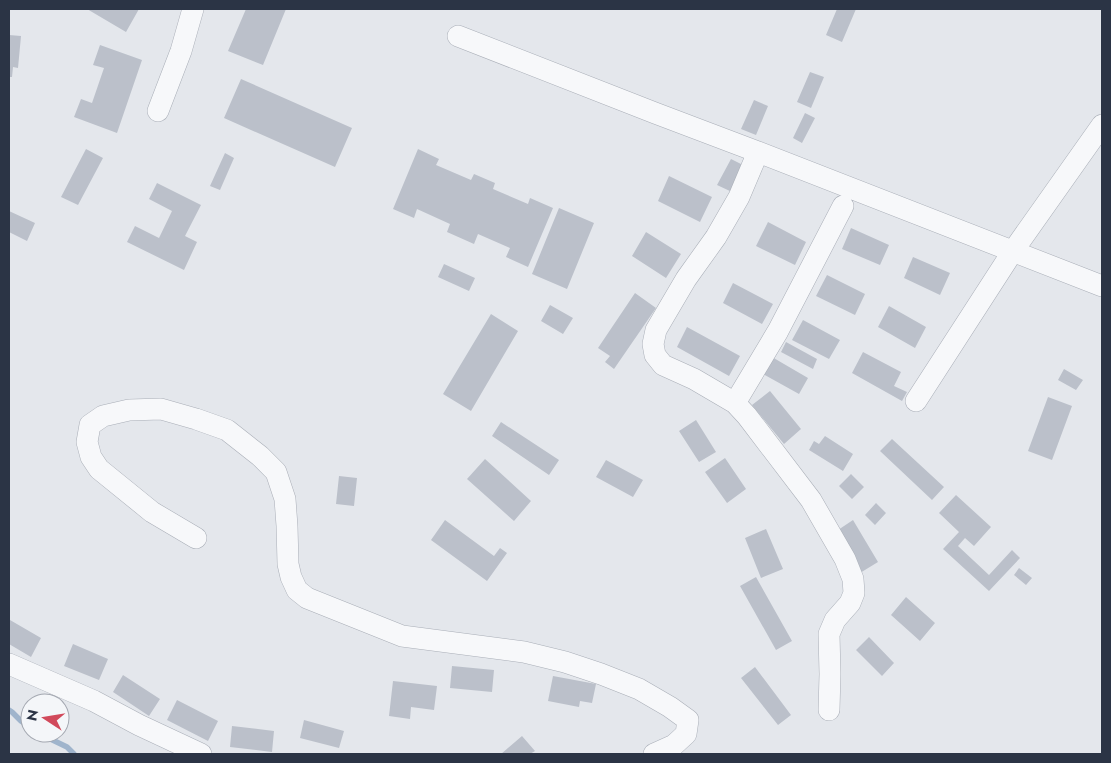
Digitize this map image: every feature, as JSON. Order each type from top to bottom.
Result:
[{"type":"street","points":[[158,111],[181,51],[193,9]]},
{"type":"street","points":[[458,36],[1102,286]]},
{"type":"street","points":[[916,401],[1013,252],[1102,125]]},
{"type":"street","points":[[758,152],[739,197],[716,237],[686,279],[656,330],[653,344],[656,355],[664,365],[694,379],[735,403],[747,416],[811,500],[845,559],[853,579],[854,593],[850,603],[835,620],[829,634],[829,710]]},
{"type":"street","points":[[735,403],[778,331],[843,206]]},
{"type":"street","points":[[196,538],[152,512],[99,469],[91,457],[87,442],[90,426],[102,416],[129,410],[161,410],[196,419],[227,430],[260,456],[276,472],[285,499],[288,564],[291,577],[297,590],[307,598],[402,636],[524,652],[565,662],[638,689],[670,707],[688,720],[686,734],[674,746],[654,754]]},
{"type":"street","points":[[9,664],[94,701],[139,725],[201,754]]},
{"type":"building","points":[[87,9],[122,10],[139,9],[126,32]]},
{"type":"building","points":[[246,9],[286,9],[263,65],[228,51]]},
{"type":"building","points":[[837,9],[856,9],[842,42],[826,35]]},
{"type":"building","points":[[9,35],[21,36],[18,68],[13,67],[12,77],[9,77]]},
{"type":"building","points":[[100,45],[142,60],[117,133],[74,117],[81,99],[92,103],[104,68],[93,65]]},
{"type":"building","points":[[810,72],[824,77],[811,108],[797,102]]},
{"type":"building","points":[[241,79],[352,128],[335,167],[224,118]]},
{"type":"building","points":[[754,100],[768,106],[756,135],[741,129]]},
{"type":"building","points":[[805,113],[815,118],[802,143],[793,138]]},
{"type":"building","points":[[86,149],[103,158],[78,205],[61,197]]},
{"type":"building","points":[[418,149],[439,159],[436,165],[471,180],[474,174],[495,183],[493,189],[528,204],[530,198],[553,208],[528,267],[506,257],[510,248],[478,234],[474,244],[447,232],[450,224],[417,209],[414,218],[393,209]]},
{"type":"building","points":[[225,153],[234,158],[220,190],[210,186]]},
{"type":"building","points":[[731,159],[745,166],[732,192],[717,185]]},
{"type":"building","points":[[669,176],[712,197],[700,222],[658,201]]},
{"type":"building","points":[[157,183],[201,205],[185,236],[197,242],[184,270],[127,242],[135,226],[159,238],[172,211],[149,199]]},
{"type":"building","points":[[559,208],[594,223],[567,289],[532,274]]},
{"type":"building","points":[[9,211],[35,223],[27,241],[9,232]]},
{"type":"building","points":[[768,222],[806,242],[795,265],[756,246]]},
{"type":"building","points":[[851,228],[889,245],[880,265],[842,249]]},
{"type":"building","points":[[646,232],[681,254],[666,278],[632,256]]},
{"type":"building","points":[[913,257],[950,273],[940,295],[904,278]]},
{"type":"building","points":[[444,264],[475,278],[469,291],[438,277]]},
{"type":"building","points":[[827,275],[865,294],[855,315],[816,296]]},
{"type":"building","points":[[733,283],[773,304],[762,324],[723,303]]},
{"type":"building","points":[[635,293],[656,308],[614,369],[605,362],[610,356],[598,348]]},
{"type":"building","points":[[550,305],[573,318],[563,334],[541,321]]},
{"type":"building","points":[[889,306],[926,327],[915,348],[878,327]]},
{"type":"building","points":[[491,314],[518,331],[471,411],[443,394]]},
{"type":"building","points":[[803,320],[840,340],[829,359],[792,340]]},
{"type":"building","points":[[687,327],[740,356],[729,376],[677,347]]},
{"type":"building","points":[[786,342],[817,359],[813,369],[781,352]]},
{"type":"building","points":[[863,352],[901,372],[894,386],[907,392],[902,401],[852,373]]},
{"type":"building","points":[[772,357],[808,378],[799,394],[763,374]]},
{"type":"building","points":[[1064,369],[1083,380],[1076,390],[1058,380]]},
{"type":"building","points":[[770,391],[801,429],[784,444],[752,405]]},
{"type":"building","points":[[1048,397],[1072,406],[1052,460],[1028,451]]},
{"type":"building","points":[[696,420],[716,452],[699,462],[679,431]]},
{"type":"building","points":[[501,422],[559,460],[549,475],[492,436]]},
{"type":"building","points":[[825,436],[853,454],[843,471],[809,450],[814,441],[819,444]]},
{"type":"building","points":[[892,439],[944,487],[932,500],[880,451]]},
{"type":"building","points":[[725,458],[746,489],[727,503],[705,472]]},
{"type":"building","points":[[485,459],[531,501],[514,521],[467,479]]},
{"type":"building","points":[[606,460],[643,480],[633,497],[596,477]]},
{"type":"building","points":[[851,474],[864,487],[852,499],[839,486]]},
{"type":"building","points":[[339,476],[357,478],[354,506],[336,504]]},
{"type":"building","points":[[956,495],[991,527],[974,546],[965,538],[958,546],[989,575],[1012,550],[1020,558],[989,591],[943,549],[959,532],[939,513]]},
{"type":"building","points":[[876,503],[886,513],[875,525],[865,515]]},
{"type":"building","points":[[445,520],[494,556],[500,548],[507,553],[487,581],[431,540]]},
{"type":"building","points":[[853,520],[878,562],[860,573],[835,532]]},
{"type":"building","points":[[766,529],[783,569],[761,578],[745,538]]},
{"type":"building","points":[[1019,568],[1032,578],[1026,585],[1014,575]]},
{"type":"building","points":[[756,577],[792,641],[776,650],[740,586]]},
{"type":"building","points":[[906,597],[935,623],[920,641],[891,615]]},
{"type":"building","points":[[10,620],[41,638],[31,657],[9,644]]},
{"type":"building","points":[[869,637],[894,663],[882,676],[856,650]]},
{"type":"building","points":[[73,644],[108,659],[99,680],[64,666]]},
{"type":"building","points":[[452,666],[494,670],[492,692],[450,688]]},
{"type":"building","points":[[755,667],[791,715],[778,725],[741,678]]},
{"type":"building","points":[[123,675],[160,699],[149,716],[113,692]]},
{"type":"building","points":[[553,676],[596,684],[592,703],[580,701],[579,707],[548,701]]},
{"type":"building","points":[[393,681],[437,686],[434,710],[411,707],[410,719],[389,716]]},
{"type":"building","points":[[177,700],[218,721],[208,741],[167,720]]},
{"type":"building","points":[[304,720],[344,731],[339,748],[300,738]]},
{"type":"building","points":[[232,726],[274,731],[272,752],[230,747]]},
{"type":"building","points":[[522,736],[535,751],[530,754],[501,754]]},
{"type":"waterway","points":[[9,710],[20,720]]},
{"type":"waterway","points":[[59,743],[67,747],[74,754]]}]
